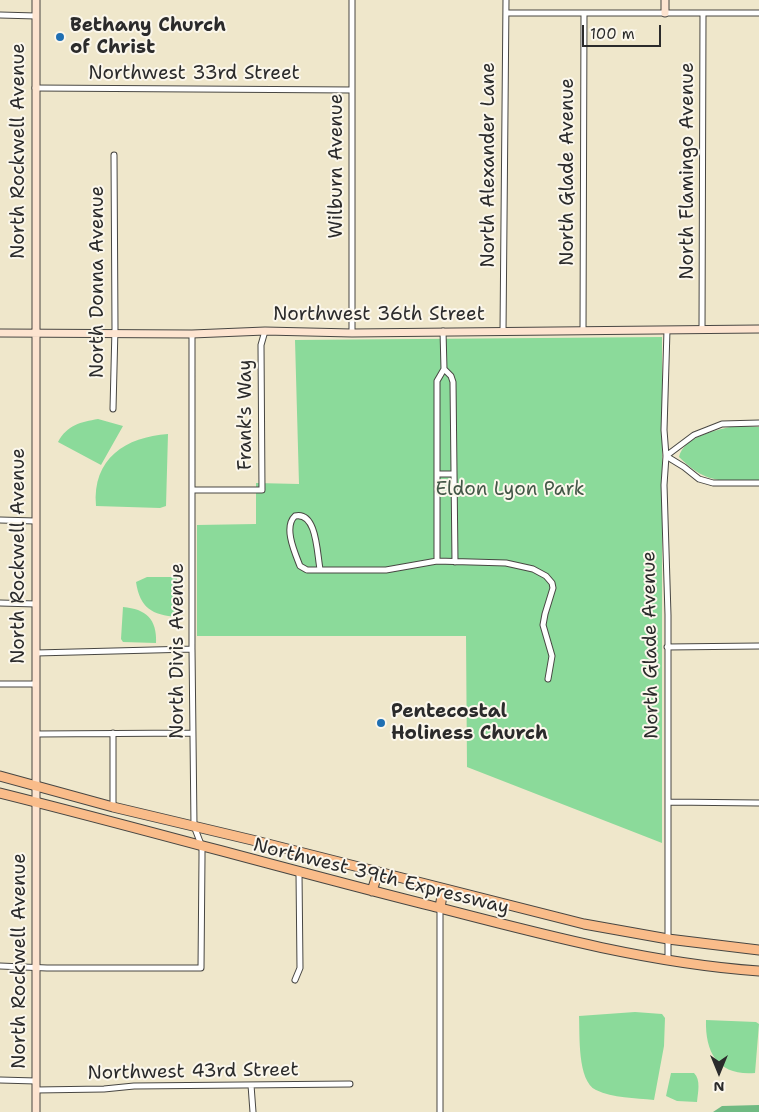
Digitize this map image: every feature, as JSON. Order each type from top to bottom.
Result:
[{"type":"highway","name":"Northwest 39th Expressway","points":[[0,776],[37,787],[584,924],[668,939],[759,950]]},
{"type":"highway","name":"Northwest 39th Expressway","points":[[0,793],[299,873],[575,943],[668,960],[759,971]]},
{"type":"highway","points":[[372,891],[378,872]]},
{"type":"highway","points":[[440,908],[443,888]]},
{"type":"main road","name":"North Rockwell Avenue","points":[[36,0],[36,1112]]},
{"type":"main road","points":[[665,0],[665,13]]},
{"type":"main road","name":"Northwest 36th Street","points":[[0,333],[192,334],[265,331],[352,333],[759,329]]},
{"type":"street","name":"Wilburn Avenue","points":[[352,0],[352,333]]},
{"type":"street","name":"North Alexander Lane","points":[[503,331],[506,0]]},
{"type":"street","points":[[506,13],[759,13]]},
{"type":"street","name":"North Glade Avenue","points":[[584,13],[584,331]]},
{"type":"street","name":"North Flamingo Avenue","points":[[702,329],[703,13]]},
{"type":"street","points":[[0,15],[36,16]]},
{"type":"street","name":"Northwest 33rd Street","points":[[35,88],[352,90]]},
{"type":"street","name":"North Donna Avenue","points":[[113,409],[114,155]]},
{"type":"street","name":"North Glade Avenue","points":[[667,330],[664,484],[668,615],[668,960]]},
{"type":"street","name":"Frank's Way","points":[[193,490],[262,490],[261,345],[265,331]]},
{"type":"street","points":[[437,561],[436,381],[444,369],[443,331]]},
{"type":"street","name":"North Divis Avenue","points":[[37,967],[201,968],[202,847],[194,826],[192,334]]},
{"type":"street","points":[[444,369],[451,376],[453,382],[455,562]]},
{"type":"street","points":[[759,423],[722,424],[694,435],[666,456],[684,466],[699,478],[713,483],[759,483]]},
{"type":"street","points":[[437,474],[454,474]]},
{"type":"street","points":[[320,569],[312,525],[307,518],[301,515],[295,516],[291,520],[289,528],[300,566],[307,570],[386,570],[437,561],[506,563],[533,569],[546,576],[552,583],[553,588],[545,614],[544,625],[552,656],[548,679]]},
{"type":"street","points":[[0,520],[35,521]]},
{"type":"street","points":[[0,603],[36,604]]},
{"type":"street","points":[[667,647],[759,646]]},
{"type":"street","points":[[36,653],[192,650]]},
{"type":"street","points":[[0,684],[35,684]]},
{"type":"street","points":[[36,734],[193,732]]},
{"type":"street","points":[[113,733],[113,806]]},
{"type":"street","points":[[669,802],[759,803]]},
{"type":"street","points":[[295,980],[300,968],[299,873]]},
{"type":"street","points":[[440,908],[440,1112]]},
{"type":"street","points":[[0,966],[37,967]]},
{"type":"street","points":[[0,1080],[36,1081]]},
{"type":"street","name":"Northwest 43rd Street","points":[[36,1090],[134,1086],[350,1084]]},
{"type":"street","points":[[251,1086],[253,1112]]},
{"type":"green space","name":"Eldon Lyon Park","points":[[662,337],[662,843],[467,767],[466,636],[197,636],[197,525],[256,524],[256,483],[299,484],[295,340]]},
{"type":"green space","points":[[98,419],[123,426],[101,465],[58,442],[75,425]]},
{"type":"green space","points":[[735,426],[759,427],[759,480],[725,481],[707,477],[698,473],[679,457],[687,444],[694,439],[711,432]]},
{"type":"green space","points":[[168,434],[166,506],[160,508],[96,506],[96,489],[100,475],[106,463],[115,453],[126,445],[138,440]]},
{"type":"green space","points":[[147,577],[177,577],[177,617],[154,612],[144,604],[136,582]]},
{"type":"green space","points":[[123,607],[138,610],[148,617],[154,628],[156,643],[123,642],[121,639]]},
{"type":"green space","points":[[635,1012],[662,1014],[665,1018],[664,1046],[654,1100],[603,1093],[590,1085],[585,1077],[581,1056],[579,1016]]},
{"type":"green space","points":[[706,1020],[756,1022],[759,1024],[755,1073],[732,1071],[723,1067],[712,1053],[708,1043]]},
{"type":"green space","points":[[671,1073],[694,1073],[698,1083],[697,1102],[677,1101],[666,1096]]},
{"type":"green space","points":[[759,1105],[759,1112],[713,1112],[722,1106]]},
{"type":"place","name":"Bethany Church of Christ","points":[[60,37]]},
{"type":"place","name":"Pentecostal Holiness Church","points":[[381,723]]}]
